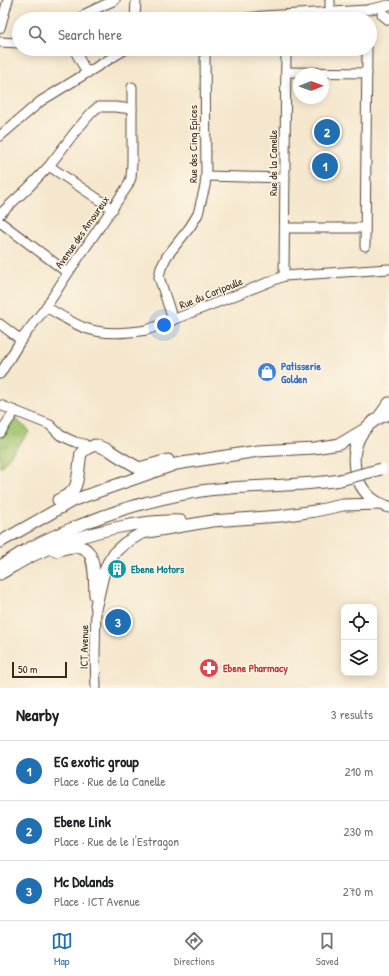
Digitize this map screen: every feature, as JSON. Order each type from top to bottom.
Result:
[{"type":"main road","points":[[0,542],[74,500],[176,464],[258,451],[314,448],[340,444],[364,429],[377,418],[389,403]]},
{"type":"main road","points":[[377,418],[389,414]]},
{"type":"main road","points":[[364,429],[357,442],[353,456],[354,471],[360,484],[369,496],[386,507]]},
{"type":"main road","points":[[0,542],[15,527],[67,495],[74,489],[77,480],[81,453],[95,445],[109,450],[139,468],[171,459],[238,448],[258,451]]},
{"type":"main road","points":[[2,570],[26,550],[57,534],[134,505],[201,491],[318,483],[340,480],[385,467]]},
{"type":"main road","points":[[2,570],[58,544],[85,535],[141,523],[167,521],[212,521],[280,516],[342,505],[386,507]]},
{"type":"main road","points":[[96,605],[103,574],[108,563],[115,552],[125,543],[142,533],[212,521]]},
{"type":"main road","points":[[2,570],[21,566],[49,553],[81,547],[88,552],[92,561],[96,605]]},
{"type":"street","points":[[0,28],[8,0]]},
{"type":"street","points":[[89,12],[115,0]]},
{"type":"street","points":[[136,0],[136,12]]},
{"type":"street","points":[[330,0],[330,12],[367,10],[387,13]]},
{"type":"street","points":[[0,42],[12,43]]},
{"type":"street","points":[[78,56],[87,73]]},
{"type":"street","points":[[0,136],[41,101],[115,56]]},
{"type":"street","name":"Rue des Cinq Epices","points":[[173,320],[159,276],[167,256],[198,214],[205,186],[204,56]]},
{"type":"street","name":"Rue de la Canelle","points":[[284,276],[286,56]]},
{"type":"street","points":[[365,246],[367,56]]},
{"type":"street","points":[[286,72],[367,73]]},
{"type":"street","name":"Avenue des Amoureux","points":[[0,374],[20,340],[46,307],[128,187],[131,178],[132,162],[132,87]]},
{"type":"street","points":[[0,214],[49,166],[92,112],[98,108],[115,107],[132,109]]},
{"type":"street","points":[[49,166],[113,209]]},
{"type":"street","points":[[206,176],[285,178]]},
{"type":"street","points":[[0,222],[68,273]]},
{"type":"street","points":[[285,228],[365,228]]},
{"type":"street","name":"Rue du Caripoulle","points":[[46,307],[86,328],[101,332],[128,333],[147,330],[284,276],[389,269]]},
{"type":"street","points":[[0,324],[20,340]]},
{"type":"street","points":[[0,405],[50,425],[60,435],[75,442],[84,444],[88,448]]},
{"type":"street","points":[[0,433],[15,411]]},
{"type":"street","name":"ICT Avenue","points":[[96,605],[96,688]]},
{"type":"green space","points":[[14,418],[30,431],[0,468],[0,439]]},
{"type":"place","name":"Ebene Link","points":[[327,132]]},
{"type":"place","name":"EG exotic group","points":[[325,166]]},
{"type":"place","name":"Patisserie Golden","points":[[267,372]]},
{"type":"place","name":"Ebene Motors","points":[[117,569]]},
{"type":"place","name":"Mc Dolands","points":[[118,622]]},
{"type":"place","name":"Ebene Pharmacy","points":[[209,668]]}]
